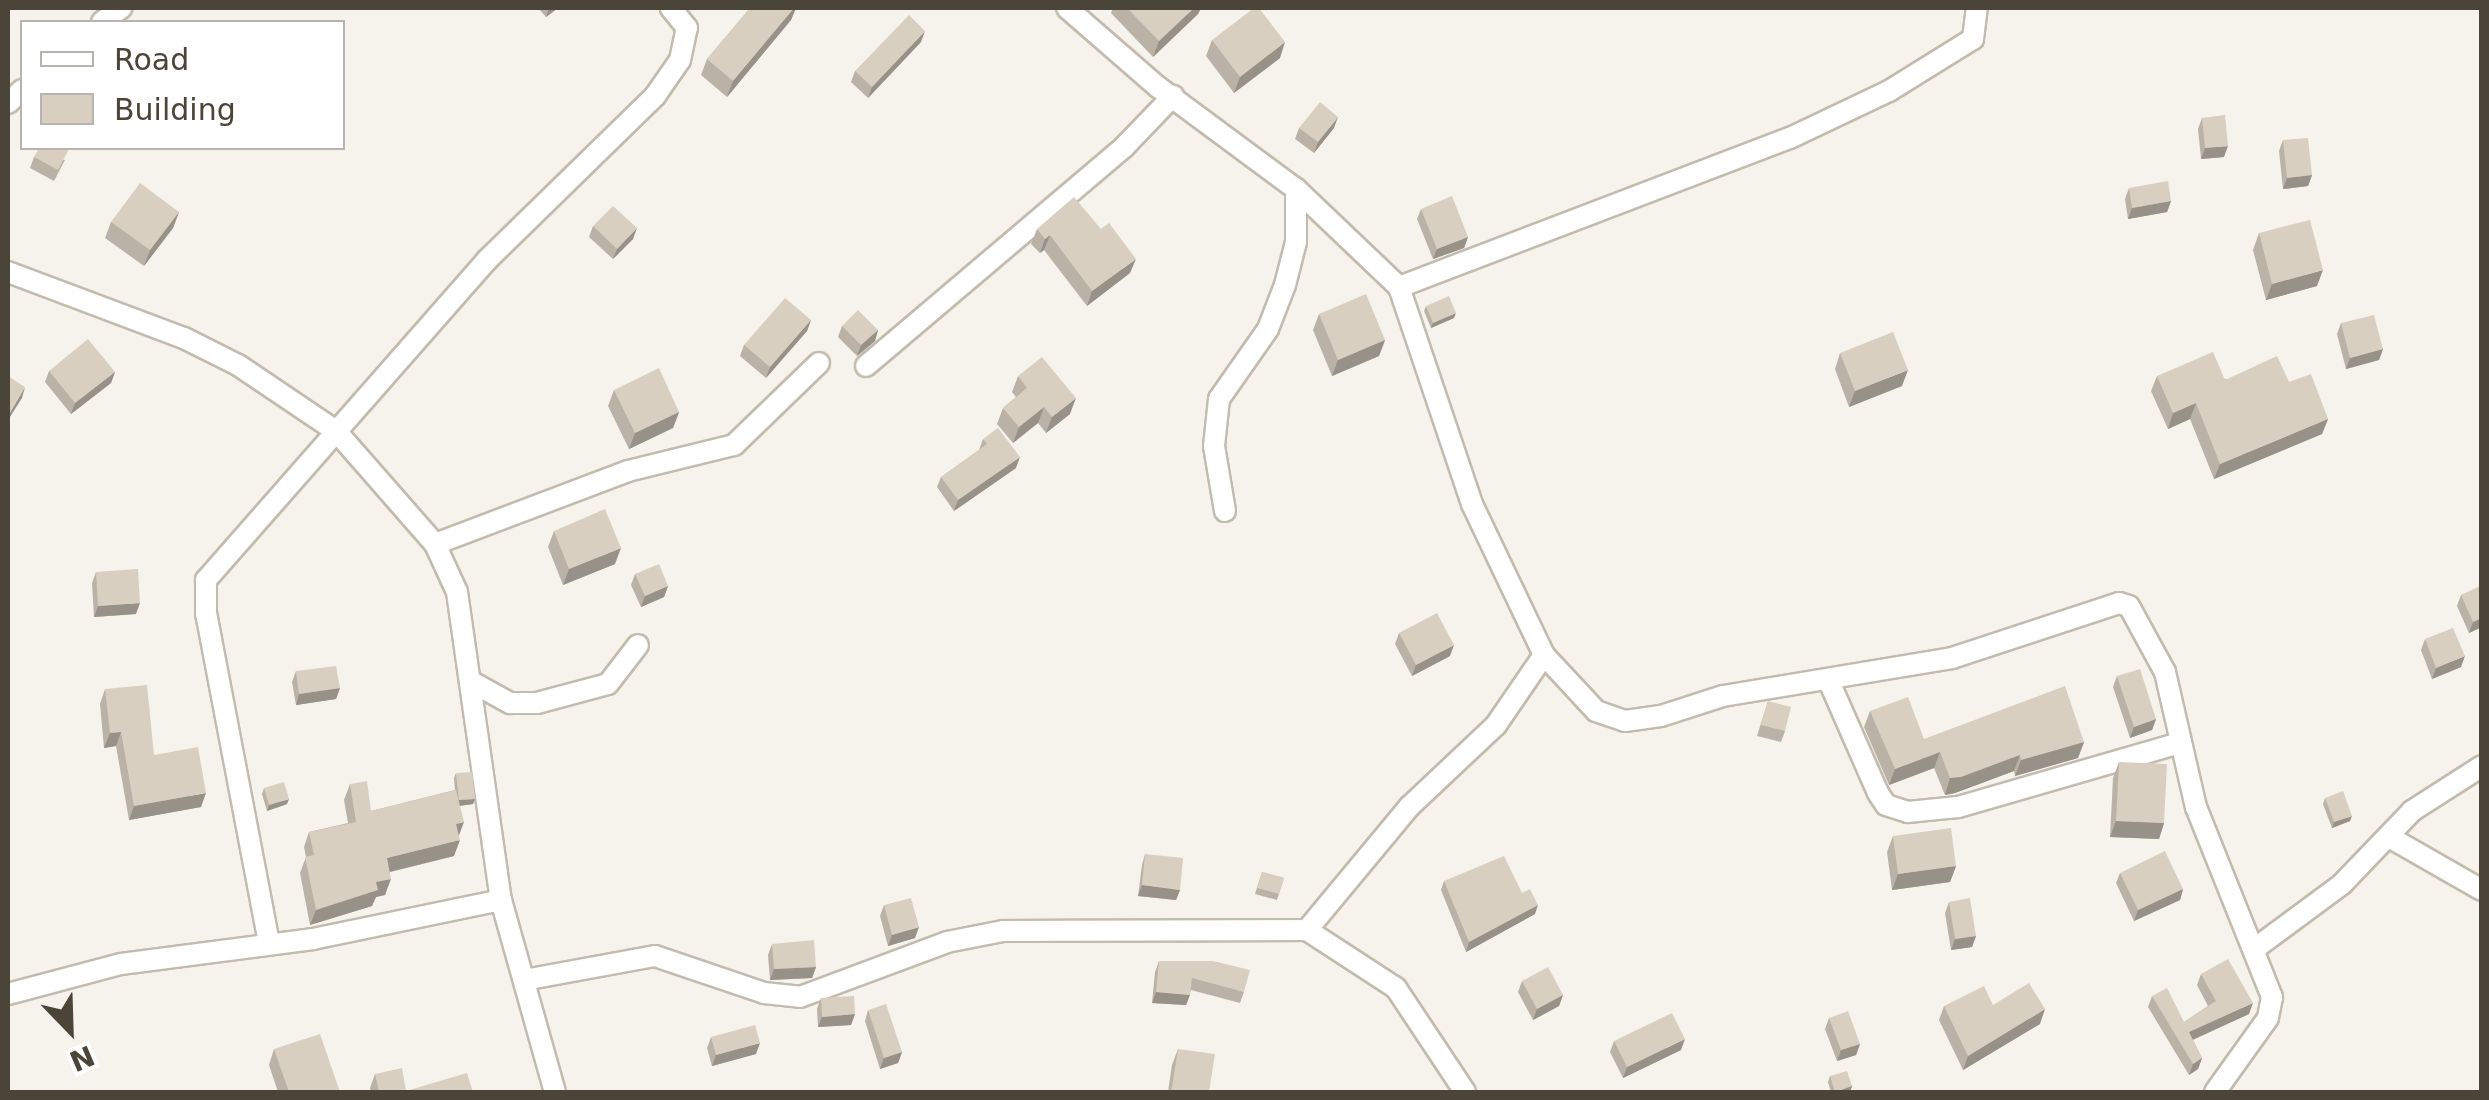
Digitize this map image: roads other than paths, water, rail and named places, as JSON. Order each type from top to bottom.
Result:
[{"type":"street","points":[[270,943],[206,614],[206,580],[487,260],[655,96],[680,60],[688,28],[671,8]]},
{"type":"street","points":[[1067,8],[1173,96],[1296,189],[1398,287],[1472,504],[1544,655],[1596,711],[1625,721],[1952,658],[2119,603],[2144,624],[2165,672],[2196,806],[2257,947],[2272,997],[2268,1018],[2214,1092]]},
{"type":"street","points":[[1398,287],[1790,138],[1889,91],[1973,39],[1977,8]]},
{"type":"street","points":[[866,366],[1124,147],[1173,96]]},
{"type":"street","points":[[1225,511],[1214,446],[1219,399],[1268,329],[1286,285],[1296,242],[1296,189]]},
{"type":"street","points":[[8,272],[184,338],[336,431],[435,544],[457,592],[501,900],[555,1092]]},
{"type":"street","points":[[435,544],[644,466],[734,445],[819,363]]},
{"type":"street","points":[[470,681],[510,703],[537,703],[608,684],[638,645]]},
{"type":"street","points":[[1306,930],[1410,807],[1496,725],[1544,655]]},
{"type":"street","points":[[1828,679],[1878,794],[1886,805],[1908,812],[1958,806],[2180,743]]},
{"type":"street","points":[[2257,947],[2342,884],[2450,780],[2482,766]]},
{"type":"street","points":[[2389,837],[2482,890]]},
{"type":"street","points":[[8,994],[121,964],[270,943],[501,900]]},
{"type":"street","points":[[524,980],[655,956],[764,993],[800,996],[948,942],[1003,930],[1306,930],[1396,988],[1465,1092]]}]
